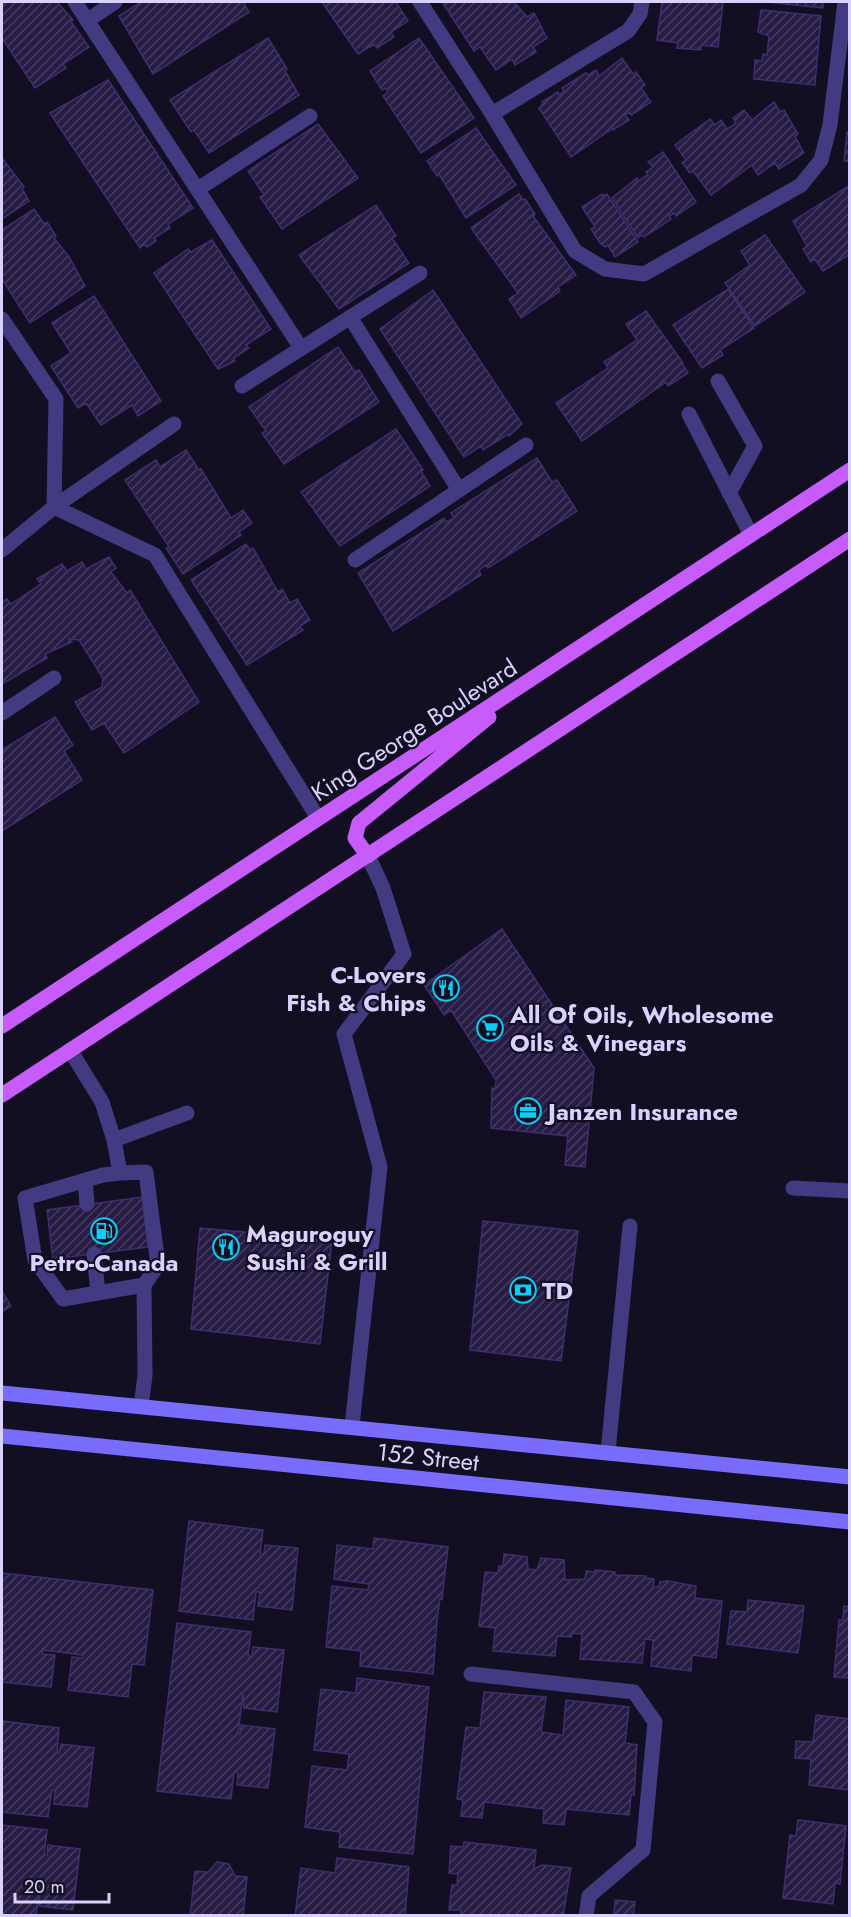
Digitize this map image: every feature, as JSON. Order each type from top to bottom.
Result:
[{"type":"main road","name":"King George Boulevard","points":[[2,1026],[849,470]]},
{"type":"main road","points":[[2,1095],[849,539]]},
{"type":"main road","points":[[368,856],[355,838],[359,823],[547,670]]},
{"type":"main road","name":"152 Street","points":[[2,1393],[849,1477]]},
{"type":"main road","name":"152 Street","points":[[4,1438],[849,1522]]},
{"type":"lane","points":[[75,2],[301,348]]},
{"type":"lane","points":[[88,20],[115,2]]},
{"type":"lane","points":[[420,2],[492,114],[575,251],[605,268],[644,274],[801,185],[821,160],[830,125],[845,2]]},
{"type":"lane","points":[[492,114],[627,31],[640,14],[642,2]]},
{"type":"lane","points":[[198,189],[310,116]]},
{"type":"lane","points":[[242,386],[420,273]]},
{"type":"lane","points":[[350,316],[459,490]]},
{"type":"lane","points":[[2,318],[56,399],[54,507]]},
{"type":"lane","points":[[718,381],[755,446],[729,492]]},
{"type":"lane","points":[[689,414],[751,535]]},
{"type":"lane","points":[[2,550],[54,507],[174,424]]},
{"type":"lane","points":[[355,560],[526,445]]},
{"type":"lane","points":[[54,507],[155,555],[318,818]]},
{"type":"lane","points":[[2,713],[54,678]]},
{"type":"lane","points":[[352,1426],[380,1167],[344,1034],[404,954],[383,888],[368,856]]},
{"type":"lane","points":[[70,1050],[102,1102],[114,1140],[120,1173]]},
{"type":"lane","points":[[114,1140],[187,1113]]},
{"type":"lane","points":[[141,1407],[145,1376],[144,1286],[158,1264],[146,1172],[120,1173],[85,1180],[25,1198],[35,1260],[63,1299],[144,1286]]},
{"type":"lane","points":[[85,1180],[87,1204]]},
{"type":"lane","points":[[793,1188],[849,1191]]},
{"type":"lane","points":[[608,1452],[630,1226]]},
{"type":"lane","points":[[94,1254],[98,1293]]},
{"type":"lane","points":[[471,1674],[634,1692],[655,1722],[643,1850],[589,1896],[586,1916]]},
{"type":"building","points":[[2,2],[57,2],[73,20],[71,22],[89,47],[63,64],[66,68],[35,88],[2,38]]},
{"type":"building","points":[[141,2],[243,2],[249,12],[153,74],[119,16]]},
{"type":"building","points":[[322,2],[396,2],[408,21],[391,32],[394,37],[377,48],[374,44],[358,54]]},
{"type":"building","points":[[442,2],[514,2],[527,17],[534,13],[547,38],[533,47],[536,52],[515,65],[512,59],[496,70],[480,47],[474,51]]},
{"type":"building","points":[[662,2],[723,2],[718,47],[701,45],[701,50],[677,48],[678,43],[657,40]]},
{"type":"building","points":[[765,2],[823,2],[823,8]]},
{"type":"building","points":[[761,10],[821,16],[815,85],[754,79],[755,60],[762,61],[763,54],[767,55],[769,36],[758,32]]},
{"type":"building","points":[[268,38],[287,69],[285,71],[299,95],[209,153],[194,130],[191,132],[170,100]]},
{"type":"building","points":[[419,38],[474,118],[421,153],[383,96],[388,92],[386,88],[382,90],[370,71]]},
{"type":"building","points":[[622,58],[633,74],[636,72],[645,85],[641,88],[651,102],[631,115],[630,112],[625,115],[629,120],[613,130],[613,128],[571,157],[539,108],[542,102],[558,92],[559,95],[564,91],[562,88],[586,73],[588,75],[596,70],[599,76]]},
{"type":"building","points":[[108,80],[193,208],[168,224],[170,228],[154,238],[156,241],[147,247],[145,244],[140,248],[50,113]]},
{"type":"building","points":[[774,102],[780,112],[784,110],[798,134],[795,136],[804,153],[779,169],[775,163],[758,175],[752,165],[711,195],[693,171],[690,173],[682,163],[686,160],[675,145],[710,119],[715,125],[721,120],[727,129],[736,123],[733,118],[744,110],[752,120]]},
{"type":"building","points":[[318,124],[358,178],[282,229],[260,197],[264,195],[248,171]]},
{"type":"building","points":[[476,128],[516,185],[466,218],[439,174],[437,176],[427,161]]},
{"type":"building","points":[[847,132],[850,132],[850,162],[844,161]]},
{"type":"building","points":[[663,152],[696,202],[676,216],[674,213],[669,216],[671,219],[644,237],[641,235],[638,238],[612,198],[637,178],[638,181],[648,175],[646,172],[653,167],[648,162]]},
{"type":"building","points":[[2,158],[24,187],[22,189],[29,201],[2,219]]},
{"type":"building","points":[[850,185],[850,254],[823,271],[815,259],[811,262],[803,249],[807,246],[793,221]]},
{"type":"building","points":[[519,194],[523,200],[525,199],[535,214],[533,216],[576,275],[558,287],[560,291],[521,318],[509,299],[518,293],[471,228]]},
{"type":"building","points":[[602,194],[603,196],[607,194],[638,242],[615,257],[608,245],[605,247],[600,243],[591,229],[595,227],[582,207]]},
{"type":"building","points":[[376,205],[396,236],[392,238],[409,263],[339,309],[299,255]]},
{"type":"building","points":[[34,209],[44,224],[47,222],[56,236],[54,238],[69,257],[85,286],[30,323],[2,279],[2,230]]},
{"type":"building","points":[[765,235],[805,292],[755,326],[725,283],[750,265],[741,251]]},
{"type":"building","points":[[212,240],[271,329],[246,345],[249,348],[234,358],[235,361],[218,369],[154,273],[188,249],[191,252]]},
{"type":"building","points":[[728,289],[754,328],[720,350],[723,355],[702,368],[673,325]]},
{"type":"building","points":[[433,290],[522,424],[509,436],[508,434],[483,450],[481,446],[464,457],[380,329]]},
{"type":"building","points":[[94,296],[161,401],[138,416],[132,405],[101,425],[86,403],[78,408],[51,366],[71,353],[52,323]]},
{"type":"building","points":[[646,311],[688,373],[668,386],[666,382],[582,441],[556,403],[608,368],[604,362],[637,340],[626,324]]},
{"type":"building","points":[[338,347],[355,372],[359,370],[379,402],[284,464],[262,433],[266,431],[249,407]]},
{"type":"building","points":[[396,429],[423,470],[421,471],[430,486],[340,546],[301,492]]},
{"type":"building","points":[[186,450],[199,470],[201,469],[231,518],[243,510],[252,523],[239,532],[241,535],[183,574],[166,548],[169,547],[125,480],[156,460],[160,467]]},
{"type":"building","points":[[537,458],[552,482],[557,480],[577,511],[488,568],[486,565],[479,570],[481,575],[393,631],[358,573],[444,518],[446,522],[454,518],[451,513]]},
{"type":"building","points":[[246,544],[250,550],[253,548],[278,592],[282,589],[290,603],[297,599],[310,620],[300,626],[303,630],[247,665],[191,580]]},
{"type":"building","points":[[109,557],[116,568],[111,572],[127,593],[130,590],[199,702],[124,753],[104,723],[92,730],[75,702],[102,687],[103,678],[79,640],[69,639],[72,642],[45,654],[47,658],[2,684],[2,602],[7,599],[11,604],[41,584],[37,579],[62,564],[67,571],[82,562],[86,569]]},
{"type":"building","points":[[55,717],[73,745],[64,751],[82,780],[2,831],[2,750]]},
{"type":"building","points":[[502,929],[594,1068],[585,1167],[565,1165],[568,1136],[491,1128],[492,1088],[495,1089],[496,1080],[451,1010],[444,1015],[424,985]]},
{"type":"building","points":[[142,1197],[148,1247],[53,1259],[47,1210]]},
{"type":"building","name":"TD","points":[[483,1221],[578,1231],[561,1361],[470,1350]]},
{"type":"building","points":[[200,1228],[332,1240],[320,1344],[191,1329]]},
{"type":"building","points":[[2,1291],[11,1306],[2,1312]]},
{"type":"building","points":[[189,1521],[263,1530],[260,1554],[264,1554],[265,1545],[298,1548],[292,1610],[258,1606],[260,1592],[256,1592],[253,1620],[179,1611]]},
{"type":"building","points":[[374,1538],[448,1547],[437,1621],[433,1674],[360,1666],[361,1651],[326,1647],[332,1586],[368,1590],[369,1584],[334,1579],[337,1545],[373,1549]]},
{"type":"building","points":[[504,1554],[527,1557],[528,1569],[537,1570],[541,1558],[564,1560],[565,1580],[585,1579],[586,1571],[595,1572],[595,1570],[615,1572],[615,1575],[646,1576],[645,1578],[654,1579],[653,1587],[659,1587],[660,1582],[668,1581],[696,1586],[695,1598],[722,1601],[716,1658],[692,1655],[691,1671],[651,1666],[653,1640],[645,1639],[642,1663],[580,1659],[582,1634],[572,1633],[571,1637],[557,1636],[555,1656],[493,1651],[495,1628],[479,1626],[485,1572],[498,1573],[499,1566],[503,1566]]},
{"type":"building","points":[[2,1573],[153,1590],[144,1665],[132,1664],[128,1697],[68,1690],[72,1657],[82,1658],[83,1655],[43,1650],[42,1654],[55,1655],[51,1687],[2,1682]]},
{"type":"building","points":[[748,1600],[804,1606],[798,1653],[727,1644],[731,1611],[747,1612]]},
{"type":"building","points":[[844,1606],[850,1607],[850,1678],[834,1677],[839,1620],[843,1620]]},
{"type":"building","points":[[177,1623],[251,1632],[248,1656],[252,1656],[253,1647],[284,1650],[277,1712],[244,1708],[243,1694],[238,1734],[240,1734],[241,1725],[275,1729],[268,1788],[237,1785],[238,1773],[234,1772],[231,1799],[157,1791]]},
{"type":"building","points":[[357,1678],[429,1687],[413,1854],[339,1847],[340,1832],[305,1827],[312,1766],[347,1770],[349,1754],[314,1750],[321,1689],[356,1693]]},
{"type":"building","points":[[484,1692],[546,1697],[541,1732],[563,1735],[566,1700],[629,1707],[625,1743],[637,1745],[634,1795],[631,1795],[629,1815],[566,1809],[564,1825],[543,1823],[544,1809],[484,1802],[482,1818],[461,1816],[463,1800],[457,1799],[466,1727],[480,1728]]},
{"type":"building","points":[[816,1715],[850,1719],[849,1790],[809,1785],[811,1759],[795,1758],[796,1741],[813,1742]]},
{"type":"building","points":[[2,1721],[59,1728],[57,1753],[59,1753],[61,1744],[94,1748],[87,1807],[54,1804],[55,1791],[52,1790],[48,1817],[2,1812]]},
{"type":"building","points":[[798,1820],[846,1826],[840,1884],[835,1883],[833,1904],[783,1898],[790,1835],[796,1836]]},
{"type":"building","points":[[2,1825],[47,1830],[44,1855],[47,1855],[48,1845],[80,1849],[73,1910],[39,1906],[39,1893],[36,1916],[2,1916]]},
{"type":"building","points":[[464,1842],[536,1850],[534,1869],[542,1865],[571,1868],[563,1916],[461,1916],[461,1910],[449,1910],[452,1885],[457,1885],[458,1874],[449,1873],[451,1846],[463,1847]]},
{"type":"building","points":[[337,1858],[409,1867],[405,1916],[295,1916],[301,1868],[335,1873]]},
{"type":"building","points":[[217,1862],[229,1864],[235,1876],[247,1877],[243,1916],[190,1916],[195,1871],[208,1872]]},
{"type":"building","points":[[615,1900],[635,1902],[633,1916],[608,1916],[614,1915]]},
{"type":"place","name":"C-Lovers Fish & Chips","points":[[446,988]]},
{"type":"place","name":"All Of Oils, Wholesome Oils & Vinegars","points":[[490,1028]]},
{"type":"place","name":"Janzen Insurance","points":[[528,1111]]},
{"type":"place","name":"Petro-Canada","points":[[104,1231]]},
{"type":"place","name":"Maguroguy Sushi & Grill","points":[[226,1247]]},
{"type":"place","name":"TD","points":[[523,1290]]}]
